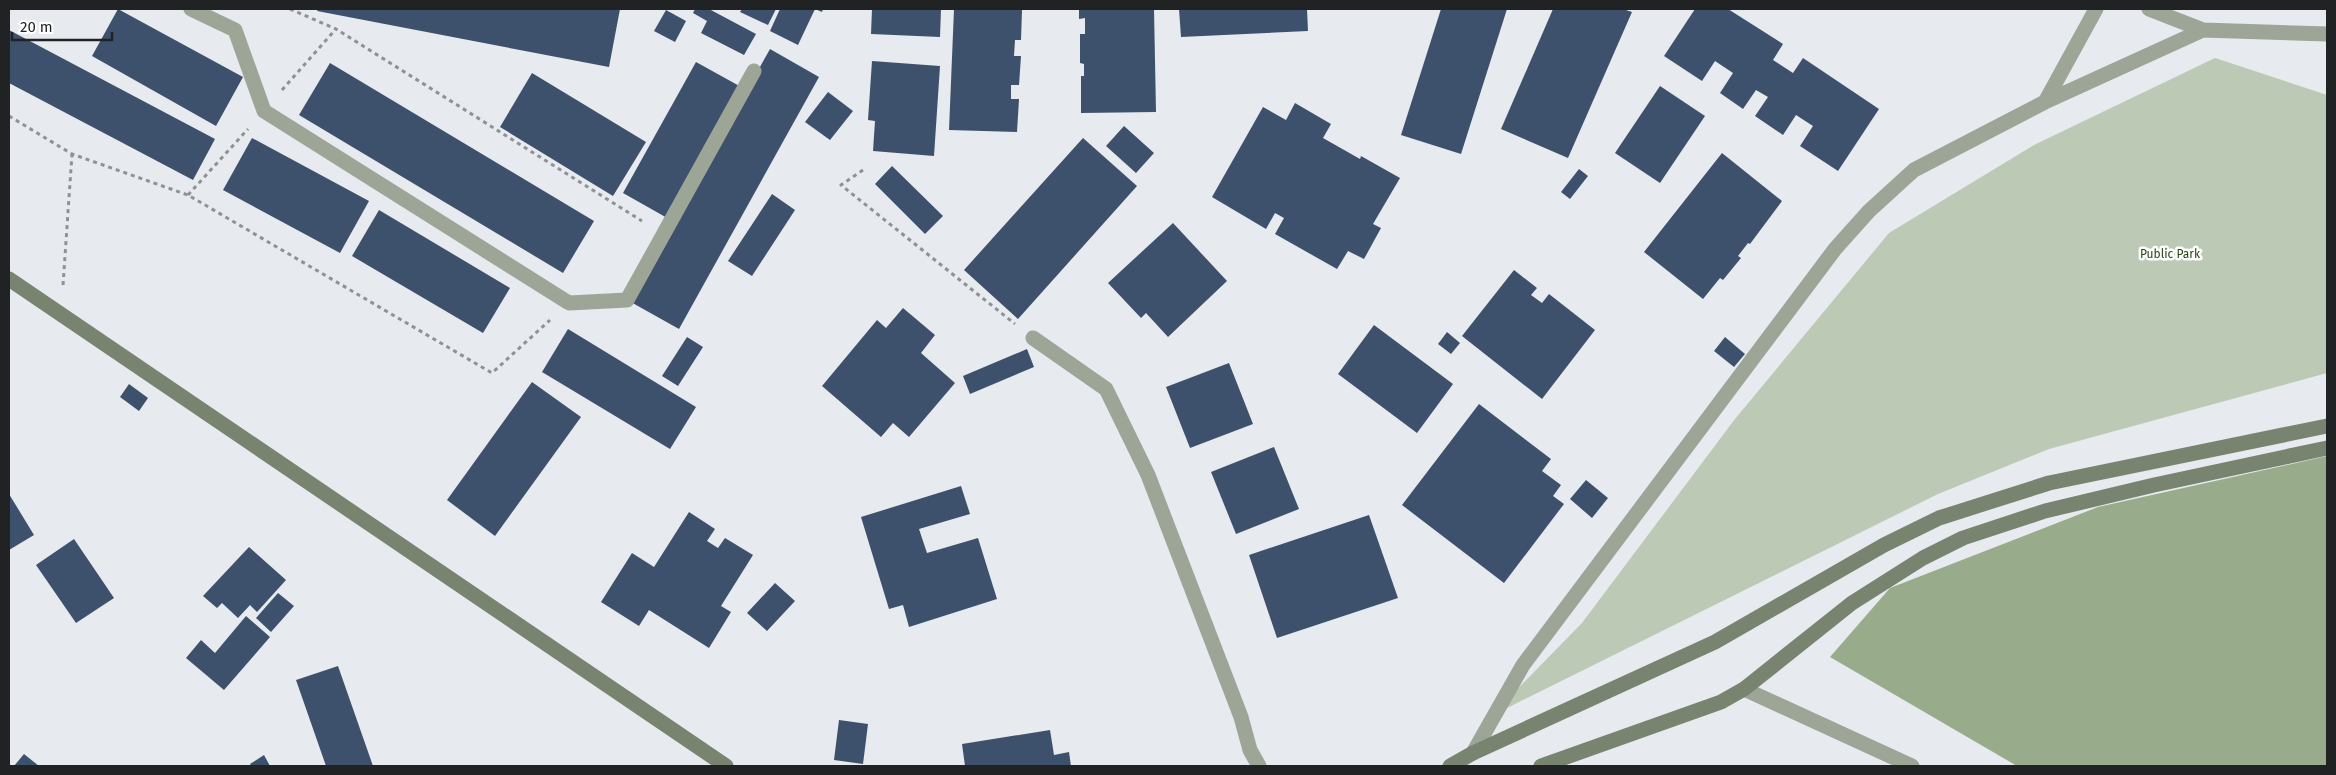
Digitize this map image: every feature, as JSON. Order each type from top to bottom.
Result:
[{"type":"main road","points":[[9,279],[726,766]]},
{"type":"main road","points":[[1450,766],[1473,753],[1715,642],[1884,545],[1939,518],[2049,483],[2327,426]]},
{"type":"main road","points":[[1542,766],[1721,702],[1744,689],[1852,603],[1923,558],[1963,538],[2061,508],[2154,485],[2327,448]]},
{"type":"street","points":[[191,9],[235,30],[264,111],[569,303],[627,300],[754,71]]},
{"type":"street","points":[[2045,102],[2096,9]]},
{"type":"street","points":[[2149,9],[2203,30],[2327,34]]},
{"type":"street","points":[[1473,753],[1523,665],[1675,460],[1846,236],[1869,210],[1914,170],[2045,102],[2203,30]]},
{"type":"street","points":[[1033,338],[1106,389],[1148,475],[1241,717],[1250,750],[1259,766]]},
{"type":"street","points":[[1744,689],[1912,766]]},
{"type":"path","points":[[290,9],[336,29],[663,235]]},
{"type":"path","points":[[9,116],[72,154],[188,195],[492,373],[569,303]]},
{"type":"path","points":[[62,314],[72,154]]},
{"type":"path","points":[[863,170],[841,186],[1033,338]]},
{"type":"green space","name":"Public Park","points":[[2215,58],[2327,95],[2327,373],[2049,449],[1938,494],[1491,716],[1582,623],[1735,419],[1889,233],[2034,145]]},
{"type":"green space","points":[[2327,456],[2327,766],[2017,766],[1830,657],[1890,588],[2098,507]]},
{"type":"building","points":[[118,9],[243,77],[216,126],[92,56]]},
{"type":"building","points":[[318,9],[620,9],[609,67],[317,11]]},
{"type":"building","points":[[695,9],[709,9],[756,34],[744,55],[701,33],[707,21],[693,13]]},
{"type":"building","points":[[742,9],[776,9],[768,25],[740,12]]},
{"type":"building","points":[[780,9],[815,9],[798,45],[770,31]]},
{"type":"building","points":[[872,9],[941,9],[940,37],[871,34]]},
{"type":"building","points":[[954,9],[1022,10],[1021,40],[1015,40],[1014,56],[1021,56],[1019,85],[1011,85],[1011,99],[1019,99],[1017,132],[949,130]]},
{"type":"building","points":[[1079,9],[1154,9],[1156,112],[1081,113],[1081,76],[1084,76],[1084,64],[1080,63],[1080,34],[1085,34],[1085,18],[1079,19]]},
{"type":"building","points":[[1179,9],[1307,9],[1308,31],[1181,37]]},
{"type":"building","points":[[1441,9],[1507,9],[1461,154],[1401,135]]},
{"type":"building","points":[[1553,9],[1623,9],[1632,12],[1568,158],[1501,129]]},
{"type":"building","points":[[1695,9],[1728,9],[1783,44],[1773,60],[1793,73],[1803,58],[1879,109],[1838,171],[1800,146],[1813,126],[1796,115],[1783,135],[1755,116],[1768,97],[1756,90],[1743,109],[1720,93],[1733,73],[1715,61],[1702,81],[1664,56]]},
{"type":"building","points":[[666,10],[686,21],[675,42],[654,31]]},
{"type":"building","points":[[9,30],[215,139],[193,180],[9,83]]},
{"type":"building","points":[[770,49],[819,77],[679,329],[629,301]]},
{"type":"building","points":[[872,61],[940,66],[934,156],[873,151],[875,121],[868,120]]},
{"type":"building","points":[[696,62],[743,88],[669,219],[623,193]]},
{"type":"building","points":[[330,63],[594,221],[563,273],[299,115]]},
{"type":"building","points":[[532,73],[646,142],[613,196],[500,127]]},
{"type":"building","points":[[1660,86],[1705,116],[1660,183],[1615,153]]},
{"type":"building","points":[[828,92],[853,111],[830,140],[805,122]]},
{"type":"building","points":[[1295,103],[1331,124],[1323,138],[1360,159],[1361,156],[1400,178],[1373,224],[1381,228],[1364,259],[1348,251],[1337,269],[1275,234],[1284,218],[1275,213],[1266,229],[1212,197],[1263,107],[1286,120]]},
{"type":"building","points":[[1124,126],[1154,153],[1136,173],[1106,146]]},
{"type":"building","points":[[252,138],[369,201],[340,253],[223,190]]},
{"type":"building","points":[[1083,138],[1137,186],[1018,319],[964,270]]},
{"type":"building","points":[[1722,153],[1782,201],[1750,244],[1748,243],[1738,256],[1741,258],[1723,280],[1720,278],[1703,299],[1644,252]]},
{"type":"building","points":[[892,166],[943,216],[925,234],[875,184]]},
{"type":"building","points":[[1579,169],[1588,176],[1570,199],[1561,192]]},
{"type":"building","points":[[772,194],[795,210],[752,276],[728,261]]},
{"type":"building","points":[[379,210],[510,288],[483,333],[352,256]]},
{"type":"building","points":[[1173,223],[1227,281],[1168,337],[1146,313],[1141,318],[1108,283]]},
{"type":"building","points":[[1514,270],[1537,288],[1531,295],[1542,303],[1549,294],[1595,330],[1542,399],[1462,336]]},
{"type":"building","points":[[903,308],[935,335],[921,353],[955,383],[909,437],[893,423],[881,437],[822,386],[877,320],[886,328]]},
{"type":"building","points":[[1374,325],[1453,384],[1417,433],[1338,374]]},
{"type":"building","points":[[568,329],[696,407],[670,449],[542,372]]},
{"type":"building","points":[[1447,332],[1460,343],[1451,354],[1438,344]]},
{"type":"building","points":[[687,337],[703,347],[678,386],[662,376]]},
{"type":"building","points":[[1725,337],[1745,354],[1734,367],[1714,351]]},
{"type":"building","points":[[1027,349],[1034,367],[970,394],[963,376]]},
{"type":"building","points":[[1229,363],[1253,424],[1190,448],[1166,387]]},
{"type":"building","points":[[532,382],[581,417],[495,536],[447,500]]},
{"type":"building","points":[[129,384],[148,398],[139,411],[120,397]]},
{"type":"building","points":[[1479,404],[1551,459],[1542,471],[1561,485],[1553,496],[1564,504],[1504,583],[1402,505]]},
{"type":"building","points":[[1274,447],[1299,509],[1236,534],[1211,472]]},
{"type":"building","points":[[1586,480],[1608,498],[1592,518],[1570,499]]},
{"type":"building","points":[[961,486],[970,514],[919,529],[927,553],[978,538],[997,599],[909,627],[903,605],[889,609],[861,517]]},
{"type":"building","points":[[9,494],[34,535],[9,550]]},
{"type":"building","points":[[689,512],[715,529],[707,541],[718,548],[725,538],[753,555],[721,606],[731,612],[709,648],[649,610],[639,626],[601,602],[632,553],[654,567]]},
{"type":"building","points":[[1369,515],[1398,598],[1277,638],[1249,555]]},
{"type":"building","points":[[74,539],[114,598],[76,623],[36,565]]},
{"type":"building","points":[[249,547],[286,580],[257,612],[250,605],[238,618],[222,603],[217,608],[203,596]]},
{"type":"building","points":[[775,583],[795,601],[767,631],[747,613]]},
{"type":"building","points":[[278,593],[294,606],[271,632],[256,618]]},
{"type":"building","points":[[246,616],[270,637],[224,690],[186,658],[201,640],[215,653]]},
{"type":"building","points":[[338,666],[373,766],[326,766],[296,680]]},
{"type":"building","points":[[839,720],[868,724],[863,764],[834,760]]},
{"type":"building","points":[[1050,730],[1054,755],[1069,752],[1071,766],[965,766],[962,744]]},
{"type":"building","points":[[24,754],[39,766],[14,766]]},
{"type":"building","points":[[264,755],[270,766],[251,766],[250,764]]}]
